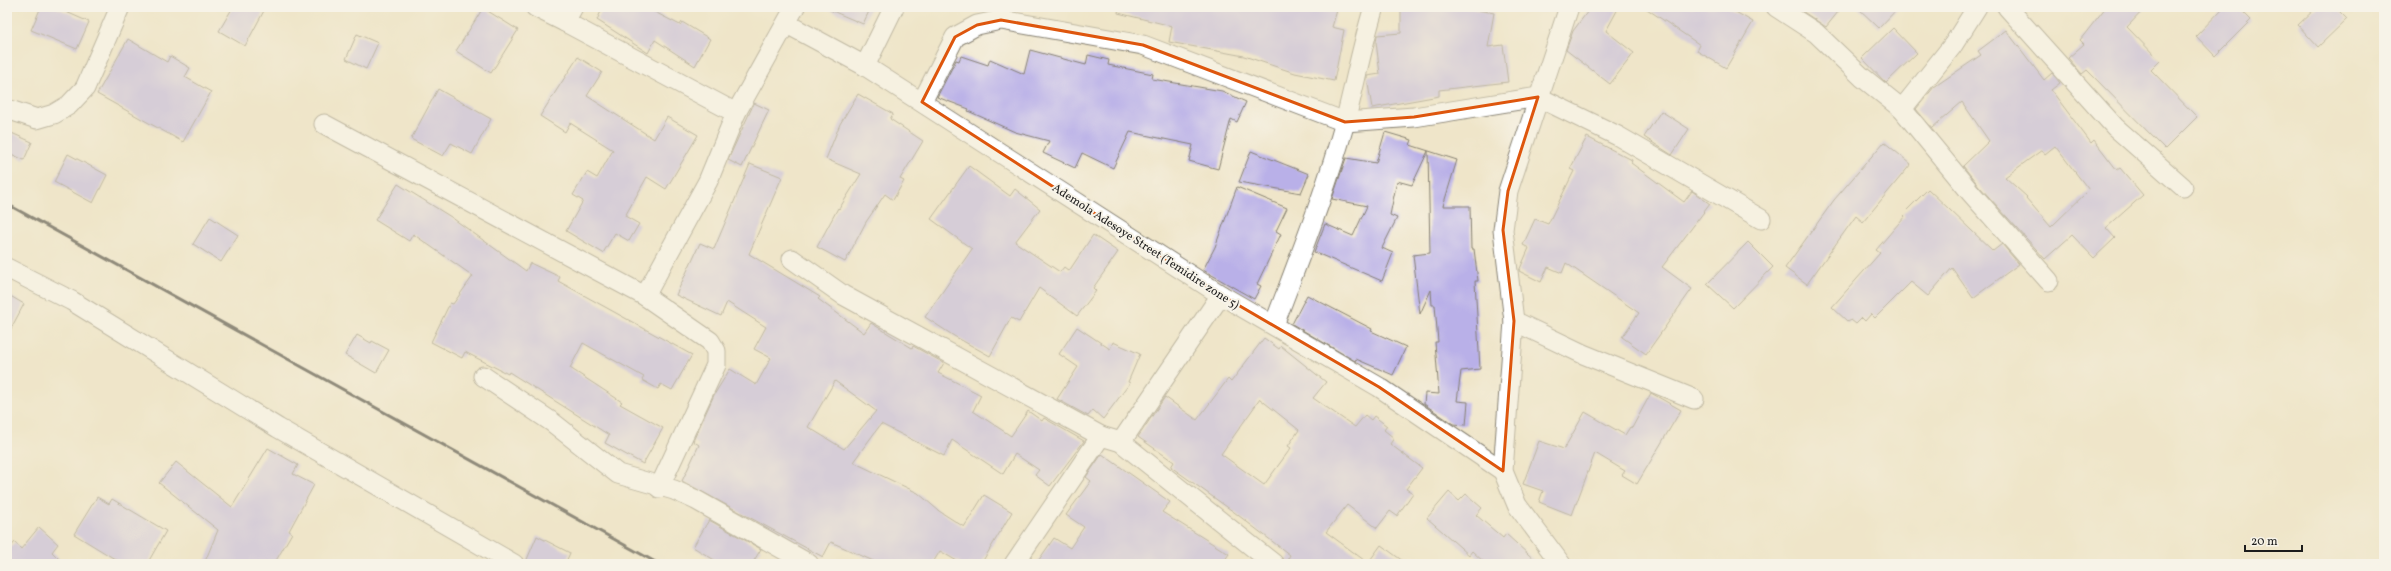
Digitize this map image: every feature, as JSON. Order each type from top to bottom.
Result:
[{"type":"street","points":[[7,109],[37,120],[54,114],[68,105],[85,88],[120,7]]},
{"type":"street","points":[[535,7],[569,15],[736,113]]},
{"type":"street","points":[[645,296],[708,181],[736,113],[787,24],[795,7]]},
{"type":"street","points":[[865,66],[894,7]]},
{"type":"street","points":[[1274,325],[1315,215],[1345,122],[1363,42],[1374,7]]},
{"type":"street","points":[[1562,564],[1518,505],[1502,471],[1514,321],[1503,230],[1508,191],[1569,7]]},
{"type":"street","points":[[1776,7],[1816,33],[1862,77],[1902,109],[1971,194],[2049,281]]},
{"type":"street","points":[[1902,109],[1952,45],[1977,7]]},
{"type":"street","points":[[2007,7],[2115,127],[2182,187]]},
{"type":"street","points":[[922,102],[955,37],[976,25],[1001,20],[1143,46],[1345,122],[1414,117],[1538,97],[1618,136],[1761,219]]},
{"type":"street","name":"Ademola Adesoye Street (Temidire zone 5)","points":[[787,24],[865,66],[1221,295],[1379,387],[1431,425],[1502,471]]},
{"type":"street","points":[[324,124],[645,296],[710,341],[716,351],[716,365],[659,488]]},
{"type":"street","points":[[792,259],[843,295],[1101,436],[1121,442],[1262,560]]},
{"type":"street","points":[[7,268],[72,301],[278,428],[514,564]]},
{"type":"street","points":[[1121,442],[1221,295]]},
{"type":"street","points":[[1514,321],[1583,354],[1694,399]]},
{"type":"street","points":[[483,376],[552,422],[618,474],[659,488],[674,490],[716,509],[809,564]]},
{"type":"street","points":[[1014,564],[1101,436]]},
{"type":"highlighted area","points":[[1001,20],[1143,45],[1345,122],[1414,117],[1538,97],[1508,191],[1503,230],[1514,321],[1503,471],[1379,387],[1221,295],[922,102],[955,37],[977,25]]},
{"type":"building","points":[[41,7],[55,7],[89,22],[77,49],[31,30]]},
{"type":"building","points":[[233,7],[266,7],[245,46],[219,31]]},
{"type":"building","points":[[603,7],[645,7],[680,25],[682,22],[710,39],[695,66],[655,40],[648,53],[597,20]]},
{"type":"building","points":[[823,7],[871,7],[863,24]]},
{"type":"building","points":[[1119,7],[1338,7],[1332,27],[1344,30],[1334,81],[1295,73],[1244,56],[1169,42],[1172,26],[1118,13]]},
{"type":"building","points":[[1401,7],[1462,7],[1494,13],[1488,47],[1503,45],[1508,82],[1439,90],[1439,96],[1372,108],[1367,76],[1380,74],[1376,42],[1377,35],[1401,33]]},
{"type":"building","points":[[1591,7],[1619,7],[1606,31],[1634,53],[1610,84],[1566,50],[1573,31]]},
{"type":"building","points":[[1644,7],[1727,7],[1753,22],[1726,68],[1697,51],[1700,45]]},
{"type":"building","points":[[1796,7],[1842,7],[1826,27]]},
{"type":"building","points":[[1857,7],[1899,7],[1879,28]]},
{"type":"building","points":[[2106,7],[2146,7],[2127,27],[2160,61],[2151,70],[2197,117],[2165,149],[2087,70],[2082,74],[2068,58],[2084,44],[2080,40]]},
{"type":"building","points":[[2224,7],[2238,7],[2251,20],[2215,56],[2196,36]]},
{"type":"building","points":[[2317,7],[2335,7],[2347,19],[2318,47],[2298,25]]},
{"type":"building","points":[[483,8],[518,30],[491,73],[456,51]]},
{"type":"building","points":[[1893,28],[1917,53],[1886,83],[1862,58]]},
{"type":"building","points":[[2006,30],[2044,80],[2052,73],[2060,83],[2051,90],[2091,143],[2094,140],[2117,170],[2120,168],[2143,195],[2106,228],[2115,238],[2094,258],[2072,235],[2045,259],[1979,186],[1963,166],[1989,141],[1962,102],[1932,128],[1916,109],[1934,87],[1981,55],[1978,51]],"holes":[[[2055,146],[2089,190],[2051,227],[2026,198],[2027,197],[2005,177],[2042,150],[2045,154]]]},
{"type":"building","points":[[357,34],[378,43],[366,69],[346,59]]},
{"type":"building","points":[[128,39],[167,62],[170,56],[190,68],[185,77],[211,92],[183,142],[97,94]]},
{"type":"building","points":[[1030,50],[1086,65],[1088,55],[1109,60],[1108,65],[1153,74],[1152,79],[1222,91],[1246,102],[1237,122],[1231,119],[1218,169],[1189,161],[1193,145],[1130,132],[1113,168],[1082,153],[1075,168],[1043,153],[1049,141],[1015,132],[968,111],[969,109],[937,97],[956,60],[959,61],[961,56],[988,65],[990,59],[1024,74]]},
{"type":"building","points":[[578,57],[602,72],[587,96],[654,139],[667,117],[698,135],[666,189],[647,177],[625,216],[639,224],[629,241],[615,233],[603,253],[566,231],[583,201],[573,195],[587,172],[597,178],[613,150],[570,123],[565,132],[540,116]]},
{"type":"building","points":[[438,89],[491,119],[472,154],[451,143],[443,156],[411,139]]},
{"type":"building","points":[[858,94],[893,114],[890,119],[923,141],[900,179],[904,181],[893,200],[885,194],[866,222],[845,262],[817,247],[838,208],[839,209],[861,174],[826,159],[840,124]]},
{"type":"building","points":[[754,103],[769,110],[742,167],[728,160]]},
{"type":"building","points":[[1661,111],[1689,129],[1672,155],[1644,137]]},
{"type":"building","points":[[7,131],[32,142],[24,160],[7,152]]},
{"type":"building","points":[[1385,132],[1412,140],[1410,145],[1457,160],[1443,206],[1470,206],[1471,249],[1474,249],[1478,281],[1475,281],[1480,369],[1461,371],[1457,401],[1468,402],[1466,425],[1453,424],[1424,404],[1425,393],[1439,394],[1435,342],[1438,342],[1435,305],[1432,305],[1431,290],[1420,314],[1413,255],[1430,253],[1428,151],[1412,185],[1397,181],[1390,215],[1397,218],[1382,248],[1393,253],[1382,281],[1314,252],[1325,224],[1353,236],[1367,206],[1332,199],[1346,158],[1376,163]]},
{"type":"building","points":[[1587,137],[1632,160],[1631,163],[1684,202],[1692,191],[1710,204],[1662,267],[1692,289],[1646,354],[1622,337],[1639,313],[1566,263],[1562,273],[1548,267],[1541,282],[1519,271],[1529,248],[1523,245],[1535,219],[1548,224],[1574,171],[1570,169]]},
{"type":"building","points":[[1884,142],[1911,164],[1863,222],[1856,216],[1807,284],[1785,268],[1834,200]]},
{"type":"building","points":[[1251,151],[1309,174],[1301,193],[1239,182]]},
{"type":"building","points":[[68,154],[107,175],[93,203],[54,182]]},
{"type":"building","points":[[750,164],[782,177],[749,254],[820,297],[818,299],[864,333],[871,323],[912,348],[913,346],[944,363],[938,373],[981,395],[973,411],[1011,436],[1028,411],[1042,421],[1044,418],[1084,441],[1050,486],[1035,475],[1039,470],[1015,454],[1003,474],[952,440],[944,456],[881,424],[853,462],[918,493],[939,511],[964,527],[984,495],[1012,512],[981,564],[962,564],[940,551],[932,564],[880,564],[831,542],[823,557],[682,481],[699,445],[693,441],[714,395],[730,369],[756,385],[771,358],[754,349],[766,327],[727,302],[721,316],[676,295],[700,243],[714,249]],"holes":[[[835,381],[876,411],[844,449],[808,427]]]},
{"type":"building","points":[[969,166],[1010,196],[1015,189],[1040,209],[1015,242],[1060,272],[1064,267],[1069,271],[1093,235],[1118,252],[1093,288],[1096,291],[1077,316],[1039,288],[1019,322],[1011,318],[990,356],[954,336],[925,317],[972,249],[931,219]]},
{"type":"building","points":[[398,184],[451,217],[526,271],[530,263],[560,277],[558,281],[692,355],[672,390],[661,384],[658,389],[642,380],[644,377],[583,343],[570,368],[622,402],[620,404],[663,428],[643,464],[605,443],[609,435],[509,372],[508,374],[465,352],[462,358],[431,342],[450,303],[453,304],[473,276],[413,234],[409,241],[375,220]]},
{"type":"building","points":[[1237,187],[1287,208],[1276,231],[1281,234],[1257,284],[1261,286],[1254,299],[1203,270],[1215,247]]},
{"type":"building","points":[[1928,189],[1993,251],[2002,244],[2019,264],[1973,298],[1952,268],[1928,296],[1911,282],[1875,318],[1871,314],[1865,321],[1862,318],[1856,324],[1851,320],[1848,322],[1832,307],[1880,253],[1876,250],[1905,216],[1903,214]]},
{"type":"building","points":[[210,217],[238,235],[221,262],[193,244]]},
{"type":"building","points":[[1748,242],[1773,267],[1733,308],[1707,284]]},
{"type":"building","points":[[7,294],[24,304],[7,336]]},
{"type":"building","points":[[1307,295],[1372,329],[1371,331],[1406,347],[1393,375],[1356,359],[1355,361],[1292,324]]},
{"type":"building","points":[[1077,327],[1110,349],[1113,342],[1140,354],[1128,382],[1130,383],[1103,419],[1093,410],[1088,416],[1057,399],[1078,367],[1059,354]]},
{"type":"building","points":[[357,335],[371,343],[372,341],[389,350],[376,373],[345,355]]},
{"type":"building","points":[[1264,338],[1279,349],[1281,346],[1326,382],[1313,398],[1355,427],[1365,415],[1371,420],[1374,416],[1387,426],[1384,430],[1394,438],[1390,444],[1422,468],[1406,489],[1413,493],[1397,516],[1390,511],[1377,528],[1347,505],[1326,532],[1368,563],[1381,545],[1407,564],[1285,564],[1290,555],[1234,512],[1171,467],[1174,462],[1138,437],[1165,397],[1197,420],[1228,379],[1231,382]],"holes":[[[1260,399],[1299,430],[1288,446],[1291,448],[1264,485],[1221,454]]]},
{"type":"building","points":[[1651,393],[1681,410],[1637,484],[1622,475],[1625,471],[1595,453],[1572,515],[1539,502],[1543,491],[1523,484],[1539,441],[1564,449],[1585,412],[1625,435],[1630,427],[1632,428]]},
{"type":"building","points":[[268,448],[298,465],[293,474],[314,485],[289,531],[292,533],[274,564],[204,564],[218,530],[159,483],[176,462],[232,507]]},
{"type":"building","points":[[1102,454],[1170,502],[1162,512],[1229,554],[1222,564],[1036,564],[1054,538],[1070,548],[1084,527],[1066,515],[1091,481],[1086,477]]},
{"type":"building","points":[[1449,492],[1459,501],[1466,494],[1482,508],[1476,515],[1503,538],[1506,534],[1539,564],[1486,564],[1472,551],[1469,555],[1427,518]]},
{"type":"building","points":[[97,497],[109,504],[112,499],[166,531],[147,564],[123,564],[74,534]]},
{"type":"building","points":[[709,520],[761,549],[752,564],[721,564],[693,547]]},
{"type":"building","points":[[39,527],[58,544],[52,552],[64,564],[7,564],[7,551],[15,542],[21,549]]},
{"type":"building","points":[[537,536],[570,553],[565,564],[525,564]]},
{"type":"railway","points":[[7,204],[659,564]]}]
